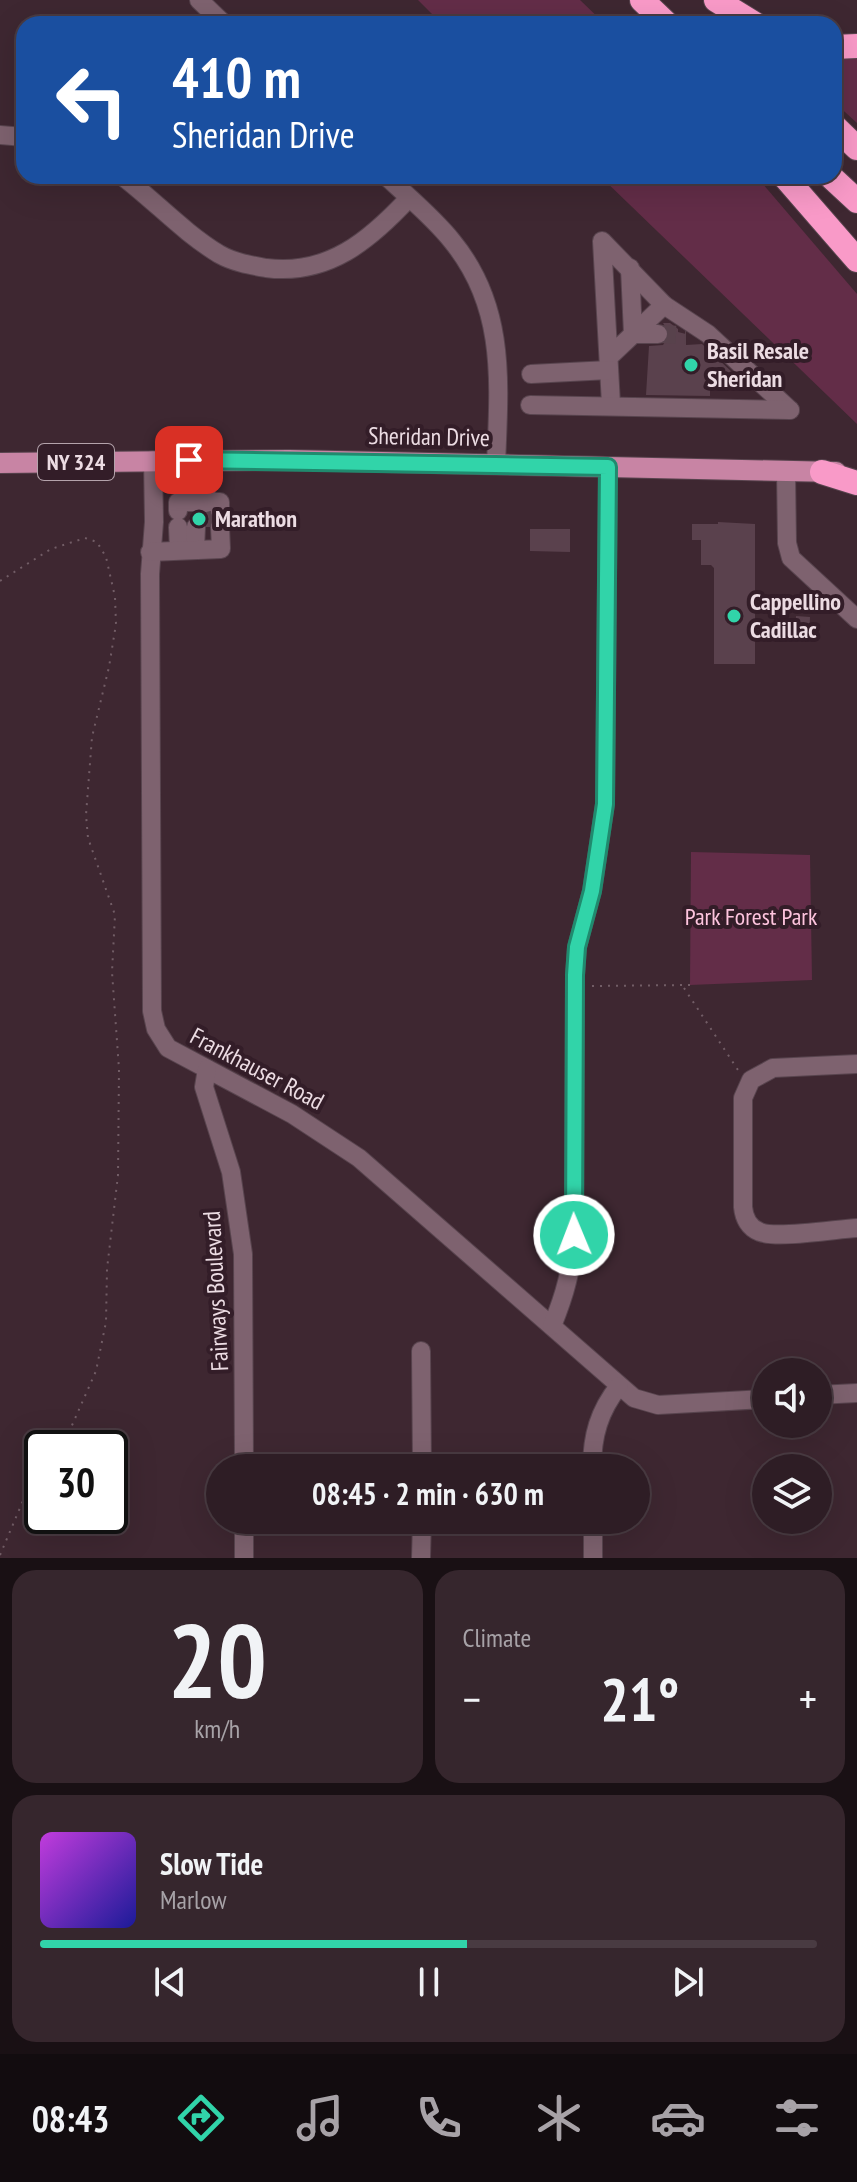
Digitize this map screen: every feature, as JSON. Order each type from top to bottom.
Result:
[{"type":"highway","points":[[633,0],[647,16]]},
{"type":"highway","points":[[642,0],[659,16]]},
{"type":"highway","points":[[702,0],[719,16]]},
{"type":"highway","points":[[716,0],[742,16]]},
{"type":"highway","points":[[842,134],[857,148]]},
{"type":"highway","points":[[791,184],[857,260]]},
{"type":"highway","points":[[839,184],[857,201]]},
{"type":"highway","points":[[822,472],[857,483]]},
{"type":"main road","name":"Sheridan Drive","points":[[0,463],[207,460],[857,472]]},
{"type":"street","points":[[199,0],[216,16]]},
{"type":"street","points":[[132,184],[219,254],[248,265],[271,269],[313,267],[344,255],[385,224],[409,198]]},
{"type":"street","points":[[394,184],[454,243],[473,271],[491,317],[500,366],[496,465]]},
{"type":"street","points":[[530,405],[611,404],[790,410],[708,334],[664,305],[602,241],[611,404]]},
{"type":"street","points":[[630,268],[633,334]]},
{"type":"street","points":[[531,374],[609,364],[633,334],[664,305]]},
{"type":"street","points":[[633,334],[658,334]]},
{"type":"street","points":[[686,335],[708,334]]},
{"type":"street","name":"Frankhauser Road","points":[[153,460],[154,522],[150,552],[152,1016],[168,1048],[292,1114],[359,1158],[638,1400],[658,1405],[752,1400]]},
{"type":"street","points":[[195,549],[207,460]]},
{"type":"street","points":[[552,1326],[567,1289],[572,1262],[577,947],[592,891],[605,804],[608,467]]},
{"type":"street","points":[[786,471],[787,543],[791,558],[857,619]]},
{"type":"street","points":[[150,552],[221,549],[202,514]]},
{"type":"street","points":[[857,1064],[773,1068],[751,1080],[743,1098],[743,1207],[752,1228],[769,1234],[857,1228]]},
{"type":"street","name":"Fairways Boulevard","points":[[207,1069],[204,1087],[231,1172],[243,1254],[244,1454]]},
{"type":"street","points":[[421,1351],[422,1454]]},
{"type":"street","points":[[593,1454],[595,1432],[609,1398],[619,1386]]},
{"type":"street","points":[[832,1394],[857,1393]]},
{"type":"street","points":[[244,1534],[244,1558]]},
{"type":"street","points":[[421,1558],[422,1534]]},
{"type":"street","points":[[593,1534],[593,1558]]},
{"type":"path","points":[[0,581],[51,549],[85,538],[97,542],[106,557],[115,597],[113,639],[92,737],[86,815],[88,838],[115,915],[112,972],[119,1069],[118,1175],[106,1286],[106,1322],[96,1371],[70,1430]]},
{"type":"path","points":[[589,986],[690,985]]},
{"type":"path","points":[[683,987],[738,1070]]},
{"type":"path","points":[[0,1555],[24,1498]]},
{"type":"green space","points":[[418,0],[580,0],[597,16],[434,16]]},
{"type":"green space","points":[[857,52],[857,123],[842,109],[842,53]]},
{"type":"green space","points":[[608,184],[763,184],[857,294],[857,424]]},
{"type":"green space","name":"Park Forest Park","points":[[691,852],[810,855],[812,980],[690,985]]},
{"type":"building","name":"Basil Resale Sheridan","points":[[663,323],[670,323],[678,332],[686,334],[686,345],[702,344],[750,389],[710,387],[710,396],[646,395],[649,346],[663,345],[670,335]]},
{"type":"building","name":"Cappellino Cadillac","points":[[692,524],[755,524],[755,664],[714,664],[714,568],[701,565],[701,540],[692,540]]},
{"type":"building","points":[[530,529],[570,529],[570,552],[530,551]]},
{"type":"building","points":[[796,616],[810,617],[809,641],[795,641]]},
{"type":"tunnel","points":[[658,334],[686,335]]},
{"type":"tunnel","points":[[211,511],[211,527]]},
{"type":"place","name":"Basil Resale Sheridan","points":[[691,365]]},
{"type":"place","name":"Marathon","points":[[199,519]]},
{"type":"place","name":"Cappellino Cadillac","points":[[734,616]]},
{"type":"route","points":[[189,460],[608,467],[605,804],[592,891],[577,947],[574,1235]]}]
